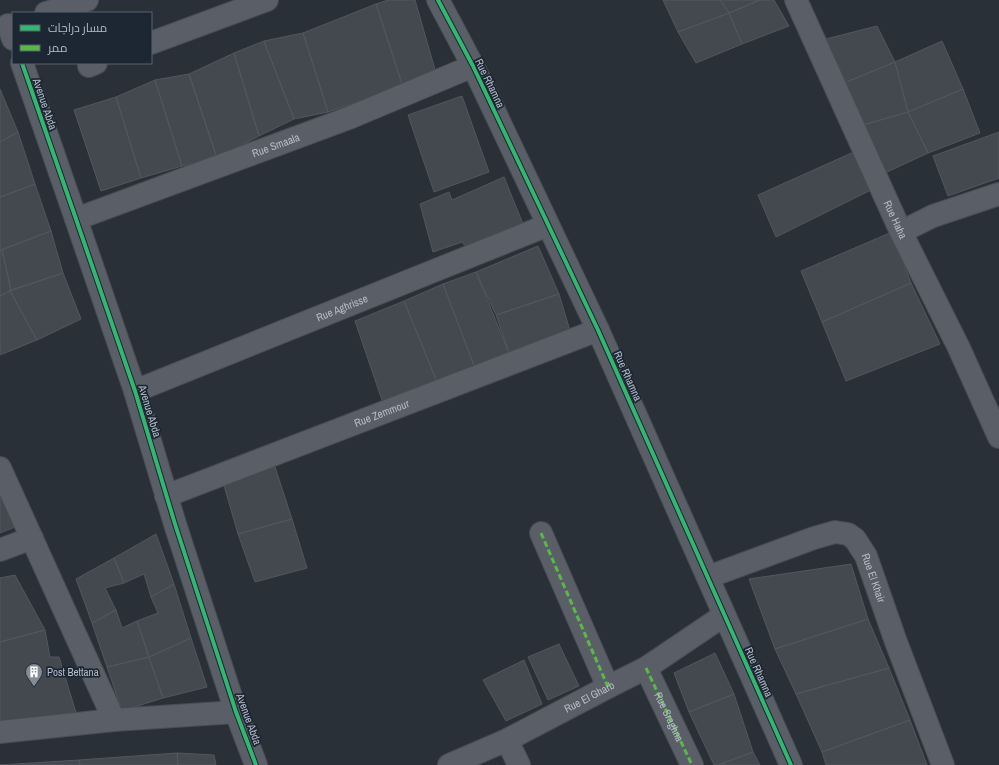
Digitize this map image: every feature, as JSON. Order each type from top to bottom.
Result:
[{"type":"street","points":[[49,12],[87,0]]},
{"type":"street","name":"Rue Rhamna","points":[[438,0],[473,66],[598,330],[708,577],[723,616],[791,765]]},
{"type":"street","name":"Rue Haha","points":[[796,0],[901,232],[959,348],[999,437]]},
{"type":"street","points":[[152,43],[258,1]]},
{"type":"street","name":"Avenue Abda","points":[[22,64],[135,391],[166,496],[236,712],[256,765]]},
{"type":"street","name":"Rue Smaala","points":[[76,219],[342,120],[473,66]]},
{"type":"street","points":[[901,232],[934,216],[999,194]]},
{"type":"street","name":"Rue Aghrisse","points":[[135,391],[548,225]]},
{"type":"street","name":"Rue Zemmour","points":[[166,496],[598,330]]},
{"type":"street","points":[[0,468],[114,720]]},
{"type":"street","name":"Rue El Khair","points":[[708,577],[814,538],[836,532],[848,534],[855,538],[866,556],[896,642],[943,765]]},
{"type":"street","points":[[541,534],[608,687]]},
{"type":"street","points":[[0,550],[32,538]]},
{"type":"street","name":"Rue El Gharb","points":[[448,765],[507,740],[646,668],[723,616]]},
{"type":"street","name":"Rue Sraghna","points":[[646,668],[692,765]]},
{"type":"street","points":[[0,732],[114,720],[236,712]]},
{"type":"street","points":[[507,740],[519,765]]},
{"type":"building","points":[[388,0],[415,0],[436,73],[403,87],[376,4]]},
{"type":"building","points":[[663,0],[720,0],[729,13],[678,32]]},
{"type":"building","points":[[720,0],[760,0],[729,13]]},
{"type":"building","points":[[760,0],[774,0],[789,26],[742,44],[729,13]]},
{"type":"building","points":[[376,4],[403,87],[328,112],[303,33]]},
{"type":"building","points":[[729,13],[742,44],[696,63],[678,32]]},
{"type":"building","points":[[877,26],[895,62],[844,83],[826,39]]},
{"type":"building","points":[[303,33],[328,112],[294,119],[264,41]]},
{"type":"building","points":[[264,41],[294,119],[259,136],[234,53]]},
{"type":"building","points":[[942,41],[963,89],[908,112],[895,62]]},
{"type":"building","points":[[234,53],[259,136],[217,158],[189,74]]},
{"type":"building","points":[[895,62],[908,112],[863,125],[844,83]]},
{"type":"building","points":[[189,74],[217,158],[182,166],[155,80]]},
{"type":"building","points":[[155,80],[182,166],[141,178],[116,97]]},
{"type":"building","points":[[0,89],[18,132],[0,142]]},
{"type":"building","points":[[963,89],[980,133],[928,153],[908,112]]},
{"type":"building","points":[[462,96],[489,172],[434,192],[408,115]]},
{"type":"building","points":[[116,97],[141,178],[101,191],[74,110]]},
{"type":"building","points":[[908,112],[928,153],[885,173],[863,125]]},
{"type":"building","points":[[18,132],[35,184],[0,197],[0,142]]},
{"type":"building","points":[[999,132],[999,178],[948,196],[933,156]]},
{"type":"building","points":[[856,151],[873,189],[776,237],[758,195]]},
{"type":"building","points":[[504,177],[523,224],[467,248],[462,242],[433,252],[420,204],[449,192],[452,200]]},
{"type":"building","points":[[35,184],[51,231],[0,250],[0,197]]},
{"type":"building","points":[[51,231],[63,273],[11,290],[2,250]]},
{"type":"building","points":[[892,232],[911,283],[822,322],[801,271]]},
{"type":"building","points":[[538,246],[559,294],[496,315],[476,272]]},
{"type":"building","points":[[2,250],[11,290],[0,296],[0,251]]},
{"type":"building","points":[[476,272],[509,353],[475,368],[443,284]]},
{"type":"building","points":[[63,273],[81,319],[37,340],[10,291]]},
{"type":"building","points":[[911,283],[940,344],[846,381],[822,322]]},
{"type":"building","points":[[443,284],[475,368],[437,382],[404,301]]},
{"type":"building","points":[[10,291],[37,340],[0,355],[0,296]]},
{"type":"building","points":[[559,294],[571,334],[511,358],[496,315]]},
{"type":"building","points":[[404,301],[437,382],[383,403],[355,321]]},
{"type":"building","points":[[275,467],[292,519],[238,534],[223,482]]},
{"type":"building","points":[[0,484],[15,527],[0,533]]},
{"type":"building","points":[[292,519],[307,568],[255,582],[238,534]]},
{"type":"building","points":[[156,534],[174,584],[151,597],[144,574],[124,583],[114,558]]},
{"type":"building","points":[[114,558],[124,583],[105,588],[116,610],[92,623],[76,579]]},
{"type":"building","points":[[851,564],[868,619],[775,649],[749,579]]},
{"type":"building","points":[[15,575],[45,630],[0,642],[0,578]]},
{"type":"building","points":[[174,584],[191,638],[149,657],[137,621],[158,613],[151,597]]},
{"type":"building","points":[[116,610],[122,628],[137,621],[149,657],[107,667],[92,623]]},
{"type":"building","points":[[868,619],[889,668],[796,694],[775,649]]},
{"type":"building","name":"Post Bettana","points":[[45,630],[50,657],[59,657],[77,716],[0,722],[0,642]]},
{"type":"building","points":[[191,638],[207,687],[163,698],[149,657]]},
{"type":"building","points":[[559,644],[579,686],[548,700],[528,657]]},
{"type":"building","points":[[715,653],[734,694],[689,712],[674,673]]},
{"type":"building","points":[[149,657],[163,698],[122,711],[107,667]]},
{"type":"building","points":[[524,660],[542,704],[506,721],[483,680]]},
{"type":"building","points":[[889,668],[910,720],[822,752],[796,694]]},
{"type":"building","points":[[734,694],[753,752],[718,765],[714,765],[689,712]]},
{"type":"building","points":[[910,720],[927,765],[826,765],[822,752]]},
{"type":"building","points":[[753,752],[760,765],[718,765]]},
{"type":"building","points":[[177,753],[214,755],[216,765],[178,765]]},
{"type":"building","points":[[177,753],[178,765],[80,765],[79,760]]},
{"type":"building","points":[[79,760],[80,765],[0,765]]},
{"type":"marked path","points":[[541,533],[608,687]]},
{"type":"marked path","points":[[646,668],[692,765]]},
{"type":"cycle path","points":[[438,0],[473,66],[598,330],[791,765]]},
{"type":"cycle path","points":[[22,64],[135,391],[175,524],[236,712],[256,765]]},
{"type":"place","name":"Post Bettana","points":[[34,687]]}]
